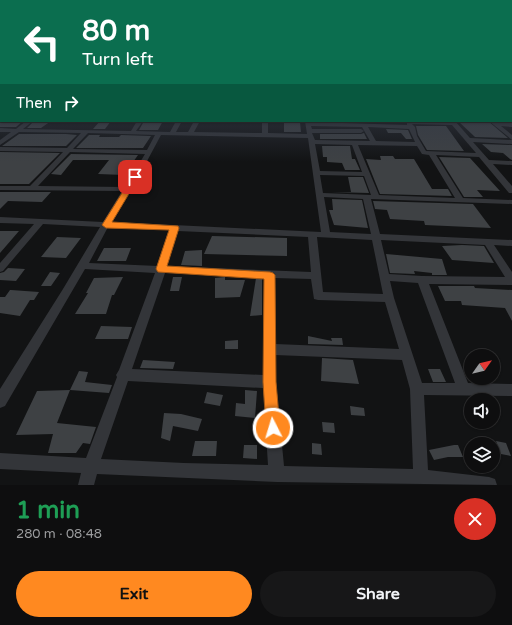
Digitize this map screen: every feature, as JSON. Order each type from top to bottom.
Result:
[{"type":"street","points":[[0,143],[29,122]]},
{"type":"street","points":[[132,133],[139,122]]},
{"type":"street","points":[[172,133],[178,122]]},
{"type":"street","points":[[190,134],[196,122]]},
{"type":"street","points":[[265,122],[265,136]]},
{"type":"street","points":[[326,234],[308,122],[347,123],[364,126],[378,123],[453,122],[512,191]]},
{"type":"street","points":[[410,123],[418,144],[424,153],[482,155]]},
{"type":"street","points":[[494,123],[512,124]]},
{"type":"street","points":[[494,123],[512,138]]},
{"type":"street","points":[[364,126],[374,143]]},
{"type":"street","points":[[0,130],[265,136],[311,136],[368,131]]},
{"type":"street","points":[[32,188],[86,132]]},
{"type":"street","points":[[0,401],[84,266],[106,225],[150,152],[159,133]]},
{"type":"street","points":[[311,136],[354,143],[418,144]]},
{"type":"street","points":[[469,140],[512,142]]},
{"type":"street","points":[[354,143],[366,174],[371,196],[376,236],[389,298],[417,389],[421,477]]},
{"type":"street","points":[[0,149],[150,152]]},
{"type":"street","points":[[432,154],[460,199]]},
{"type":"street","points":[[487,162],[512,163]]},
{"type":"street","points":[[316,173],[366,174]]},
{"type":"street","points":[[0,188],[128,189]]},
{"type":"street","points":[[320,195],[512,202]]},
{"type":"street","points":[[0,220],[512,243]]},
{"type":"street","points":[[0,269],[41,221]]},
{"type":"street","points":[[86,485],[122,375],[175,228]]},
{"type":"street","points":[[312,233],[318,296],[389,298]]},
{"type":"street","points":[[487,241],[512,281]]},
{"type":"street","points":[[84,266],[315,276]]},
{"type":"street","points":[[270,275],[269,382],[277,474]]},
{"type":"street","points":[[384,278],[512,281]]},
{"type":"street","points":[[422,280],[464,390]]},
{"type":"street","points":[[269,349],[407,355]]},
{"type":"street","points":[[122,375],[269,382]]},
{"type":"street","points":[[417,389],[512,390]]},
{"type":"street","points":[[0,461],[277,474],[421,477],[489,485]]},
{"type":"building","points":[[0,122],[22,122],[16,127],[0,127]]},
{"type":"building","points":[[33,122],[50,122],[41,128],[27,128]]},
{"type":"building","points":[[99,122],[110,122],[105,129],[93,129]]},
{"type":"building","points":[[143,122],[162,122],[158,130],[139,130]]},
{"type":"building","points":[[284,122],[300,122],[301,132],[284,132]]},
{"type":"building","points":[[459,122],[489,122],[508,138],[475,137]]},
{"type":"building","points":[[416,126],[446,126],[464,151],[427,150],[418,135]]},
{"type":"building","points":[[386,129],[408,130],[412,139],[406,139],[401,133],[388,133]]},
{"type":"building","points":[[364,133],[367,139],[320,139],[320,134]]},
{"type":"building","points":[[19,134],[77,135],[66,146],[2,146]]},
{"type":"building","points":[[89,135],[100,135],[99,137],[119,137],[121,135],[151,136],[143,148],[76,148]]},
{"type":"building","points":[[482,144],[512,145],[512,160],[503,153],[491,152]]},
{"type":"building","points":[[322,146],[350,146],[352,159],[355,159],[360,170],[345,170],[342,163],[327,162],[327,157],[323,157]]},
{"type":"building","points":[[0,152],[60,153],[29,184],[0,184]]},
{"type":"building","points":[[71,154],[138,155],[124,175],[98,174],[109,160],[73,160],[61,175],[51,174]]},
{"type":"building","points":[[380,156],[393,156],[395,159],[414,159],[432,189],[448,189],[452,196],[380,194],[366,159],[381,160]]},
{"type":"building","points":[[439,157],[470,158],[500,191],[477,190],[483,197],[464,197]]},
{"type":"building","points":[[348,177],[363,177],[369,193],[331,192],[351,192]]},
{"type":"building","points":[[0,192],[51,192],[42,202],[8,201],[0,209]]},
{"type":"building","points":[[332,199],[362,200],[368,228],[334,225],[329,210],[333,210]]},
{"type":"building","points":[[373,201],[473,204],[491,228],[425,225],[424,221],[390,219],[387,210],[375,209]]},
{"type":"building","points":[[0,231],[19,231],[0,253]]},
{"type":"building","points":[[212,236],[287,238],[287,256],[204,254]]},
{"type":"building","points":[[57,237],[81,238],[66,258],[41,257]]},
{"type":"building","points":[[442,246],[484,246],[494,263],[452,260]]},
{"type":"building","points":[[104,248],[131,248],[126,261],[97,261]]},
{"type":"building","points":[[202,250],[202,266],[181,265],[185,251]]},
{"type":"building","points":[[386,254],[442,259],[447,275],[432,275],[432,273],[414,271],[415,274],[390,273]]},
{"type":"building","points":[[8,268],[25,269],[16,281],[0,280],[0,273],[4,272]]},
{"type":"building","points":[[50,272],[60,273],[51,286],[41,286]]},
{"type":"building","points":[[123,277],[114,295],[112,295],[106,314],[75,314],[88,293],[86,293],[94,278]]},
{"type":"building","points":[[173,277],[182,277],[179,291],[170,291]]},
{"type":"building","points":[[225,277],[225,280],[245,280],[240,297],[215,298],[215,278]]},
{"type":"building","points":[[256,278],[262,278],[262,315],[250,316]]},
{"type":"building","points":[[438,286],[474,286],[475,288],[512,290],[512,321],[505,308],[462,305],[461,301],[445,301]]},
{"type":"building","points":[[10,290],[39,292],[34,300],[30,300],[20,316],[0,313],[0,297],[5,297]]},
{"type":"building","points":[[101,326],[132,327],[128,339],[95,339]]},
{"type":"building","points":[[308,336],[332,341],[331,338],[342,338],[343,345],[308,344]]},
{"type":"building","points":[[238,340],[238,349],[225,349],[225,341]]},
{"type":"building","points":[[322,358],[353,360],[359,384],[321,381]]},
{"type":"building","points":[[143,360],[175,362],[173,369],[140,368]]},
{"type":"building","points":[[428,369],[440,369],[446,382],[433,382]]},
{"type":"building","points":[[79,371],[88,372],[85,382],[112,385],[109,393],[70,390]]},
{"type":"building","points":[[70,390],[57,423],[96,427],[90,444],[83,443],[76,453],[48,453],[53,434],[16,435],[37,391]]},
{"type":"building","points":[[245,390],[257,391],[255,418],[235,416],[236,403],[245,404]]},
{"type":"building","points":[[207,392],[223,395],[220,406],[204,403]]},
{"type":"building","points":[[350,406],[364,408],[365,416],[351,415]]},
{"type":"building","points":[[164,413],[181,414],[202,419],[198,431],[173,426],[170,441],[161,438]]},
{"type":"building","points":[[322,422],[334,423],[335,433],[323,432]]},
{"type":"building","points":[[195,441],[217,441],[216,456],[192,456]]},
{"type":"building","points":[[500,442],[506,443],[511,456],[501,454]]},
{"type":"building","points":[[312,443],[321,444],[322,455],[312,454]]},
{"type":"building","points":[[244,445],[257,445],[257,459],[243,458]]},
{"type":"building","points":[[458,445],[463,457],[448,457],[434,460],[429,450]]},
{"type":"route","points":[[135,177],[106,225],[175,228],[161,269],[270,275],[269,382],[273,428]]}]
